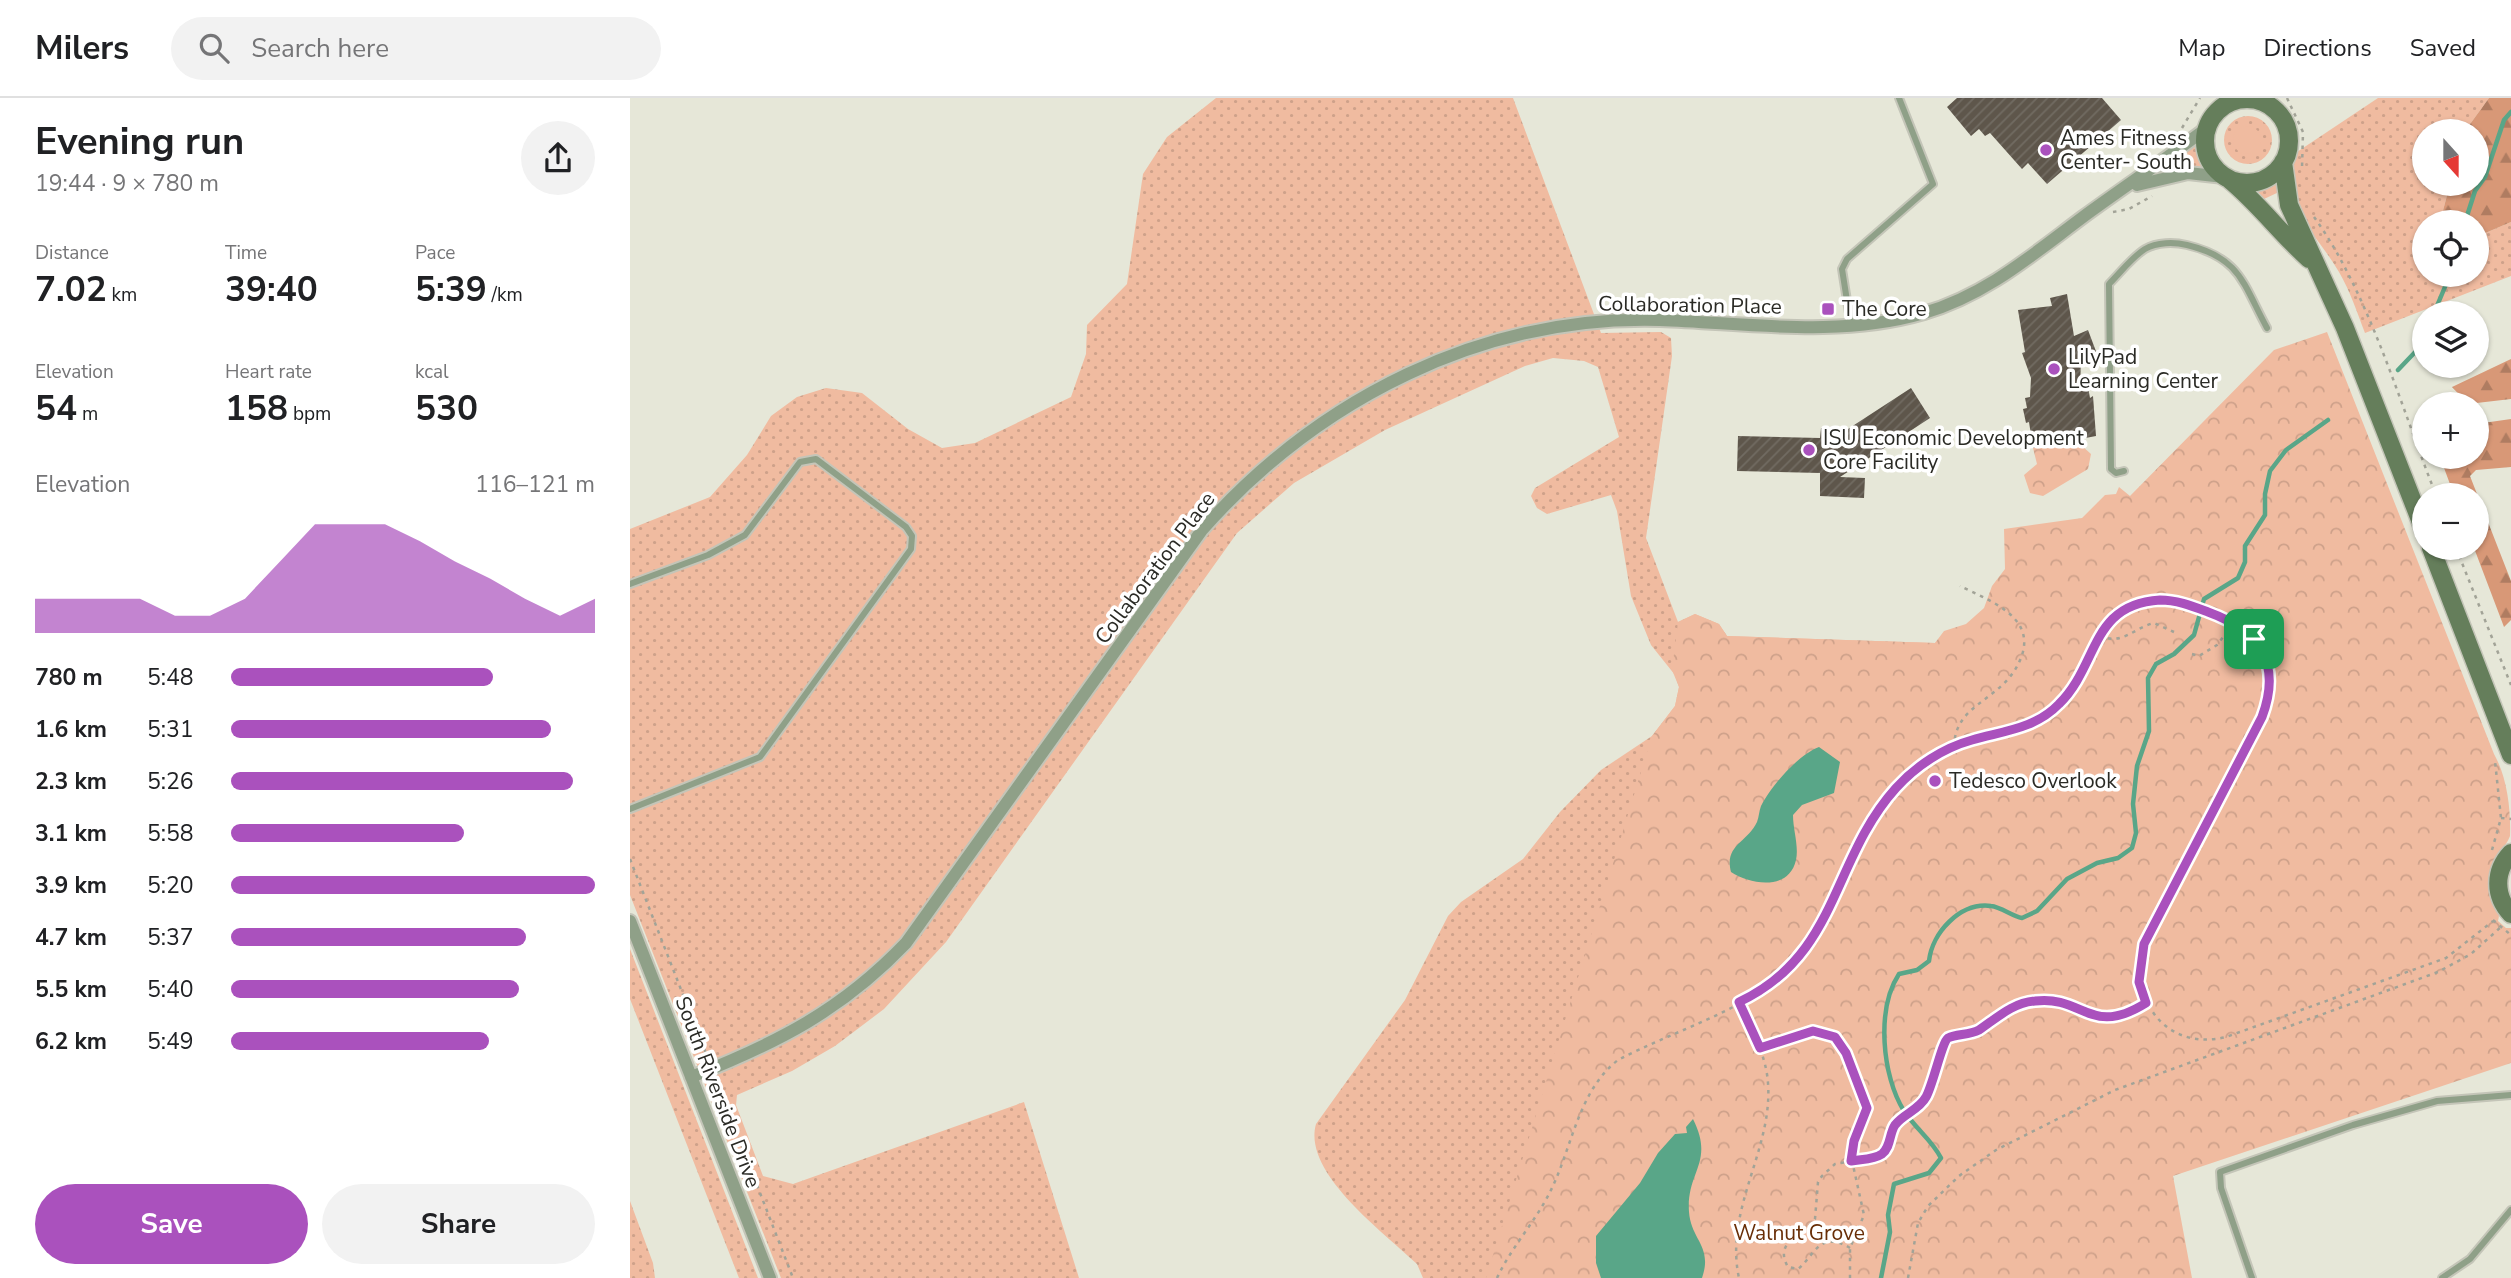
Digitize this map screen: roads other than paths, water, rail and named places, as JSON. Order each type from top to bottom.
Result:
[{"type":"street","points":[[2218,98],[2209,123],[2207,155],[2313,262]]},
{"type":"street","points":[[2209,123],[2223,107],[2244,99],[2264,103],[2276,102],[2288,132],[2288,149],[2283,162],[2274,173],[2259,181],[2244,183],[2227,178]]},
{"type":"street","name":"Collaboration Place","points":[[691,1077],[765,1048],[812,1022],[866,982],[906,943],[1202,530],[1247,483],[1319,423],[1410,371],[1474,348],[1543,329],[1634,319],[1806,327],[1851,326],[1907,317],[1970,295],[2027,261],[2082,218],[2127,188],[2209,123]]},
{"type":"street","points":[[2283,162],[2289,205],[2313,262],[2346,328],[2412,499]]},
{"type":"street","name":"Collaboration Place","points":[[2127,188],[2173,175],[2211,173],[2227,178]]},
{"type":"street","points":[[2436,560],[2509,747]]},
{"type":"street","points":[[2507,920],[2497,885],[2500,867],[2511,852]]},
{"type":"street","name":"South Riverside Drive","points":[[630,921],[770,1278]]},
{"type":"lane","points":[[1851,326],[1842,269],[1847,259],[1933,184],[1899,98]]},
{"type":"lane","points":[[2124,471],[2116,472],[2111,469],[2109,284],[2145,249],[2167,243],[2195,247],[2219,255],[2234,268],[2267,328]]},
{"type":"lane","points":[[630,584],[708,555],[745,535],[800,462],[808,458],[816,459],[906,527],[912,536],[911,549],[760,757],[630,809]]},
{"type":"lane","points":[[2252,1278],[2221,1188],[2220,1172],[2353,1125],[2437,1101],[2511,1095]]},
{"type":"lane","points":[[2442,1278],[2470,1259],[2511,1210]]},
{"type":"waterway","points":[[2469,210],[2475,191],[2485,177],[2504,120],[2511,112]]},
{"type":"waterway","points":[[2439,301],[2445,287]]},
{"type":"waterway","points":[[2398,370],[2412,355]]},
{"type":"waterway","points":[[1881,1278],[1890,1232],[1888,1215],[1894,1184],[1929,1173],[1941,1158],[1904,1111],[1891,1080],[1885,1024],[1887,1005],[1899,974],[1917,970],[1929,961],[1931,950],[1942,930],[1959,914],[1980,906],[1991,906],[2022,918],[2037,911],[2067,879],[2097,863],[2118,858],[2132,848],[2136,833],[2133,804],[2137,766],[2149,731],[2148,678],[2156,664],[2174,654],[2194,635],[2204,599],[2238,578],[2245,562],[2245,546],[2265,515],[2265,494],[2270,471],[2286,450],[2328,420]]},
{"type":"place","name":"Ames Fitness Center- South","points":[[2046,150]]},
{"type":"place","name":"The Core","points":[[1828,309]]},
{"type":"place","name":"LilyPad Learning Center","points":[[2054,369]]},
{"type":"place","name":"ISU Economic Development Core Facility","points":[[1809,450]]},
{"type":"place","name":"Tedesco Overlook","points":[[1935,781]]},
{"type":"park label","name":"Walnut Grove","points":[[1799,1233]]}]
